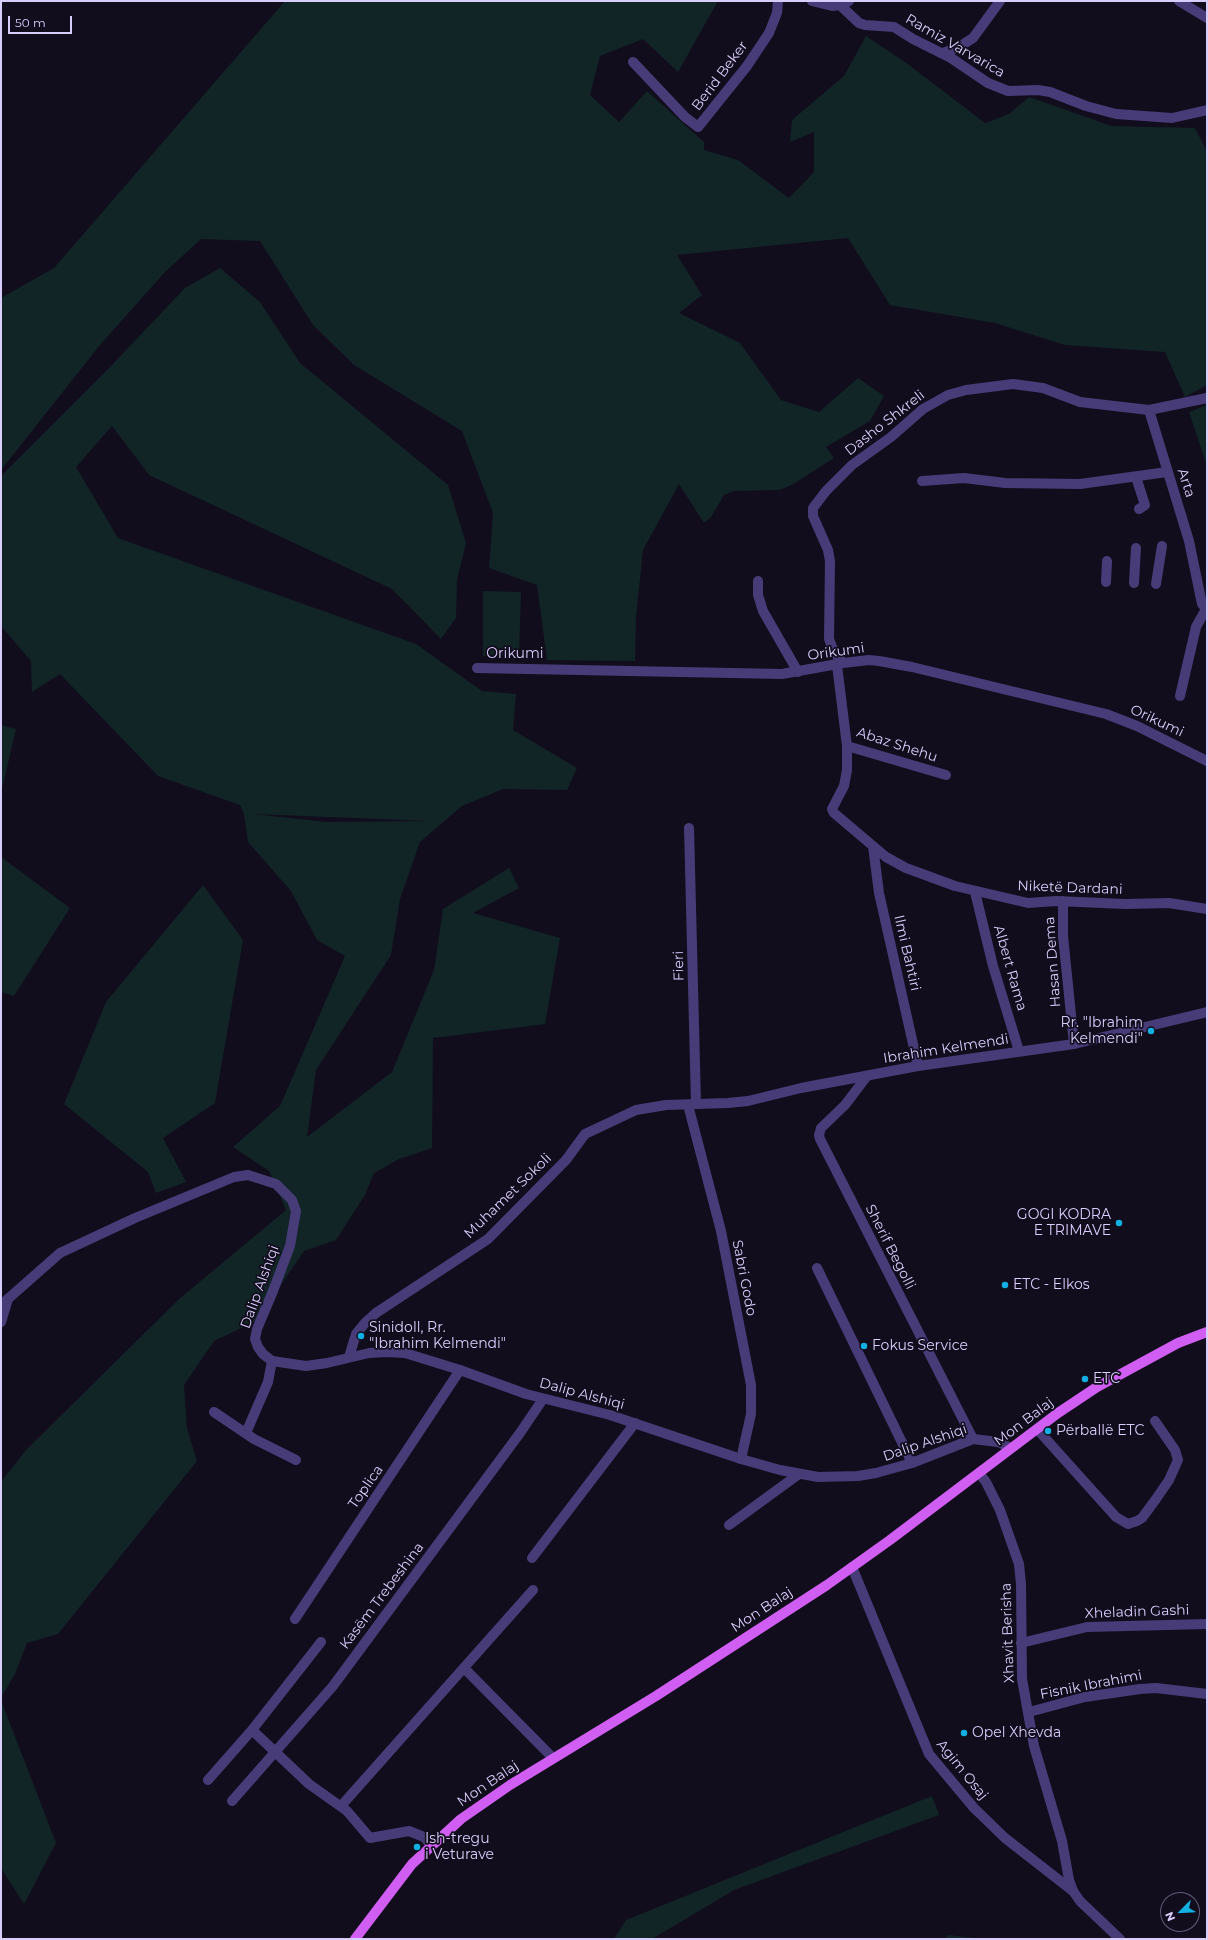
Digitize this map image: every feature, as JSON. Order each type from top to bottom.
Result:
[{"type":"main road","name":"Mon Balaj","points":[[355,1939],[412,1864],[461,1819],[553,1758],[656,1696],[852,1568],[1011,1448],[1097,1387],[1178,1343],[1207,1332]]},
{"type":"street","name":"Berid Beker","points":[[633,62],[685,117],[698,127],[747,66],[769,33],[777,13],[778,1]]},
{"type":"street","name":"Ramiz Varvarica","points":[[812,1],[825,5],[844,3],[858,23],[865,25],[894,27],[913,39],[943,53],[983,80],[1008,91],[1038,90],[1050,92],[1086,106],[1116,114],[1156,118],[1180,116],[1207,110]]},
{"type":"street","points":[[943,53],[960,47],[973,38],[1000,1]]},
{"type":"street","points":[[1179,1],[1191,5],[1207,18]]},
{"type":"street","name":"Dasho Shkreli","points":[[840,664],[829,639],[830,561],[828,550],[812,512],[816,502],[852,465],[891,437],[928,406],[948,395],[966,390],[1003,385],[1031,386],[1053,391],[1080,402],[1149,410],[1207,398]]},
{"type":"street","name":"Arta","points":[[1149,410],[1188,541],[1202,604],[1206,613]]},
{"type":"street","points":[[922,481],[964,478],[1005,482],[1080,484],[1167,472]]},
{"type":"street","points":[[1136,477],[1146,506],[1138,509]]},
{"type":"street","points":[[1156,584],[1162,546]]},
{"type":"street","points":[[1134,583],[1136,548]]},
{"type":"street","points":[[1106,582],[1107,561]]},
{"type":"street","points":[[758,581],[758,595],[763,611],[798,672]]},
{"type":"street","points":[[1180,696],[1196,627],[1206,613]]},
{"type":"street","name":"Orikumi","points":[[477,668],[763,674],[798,672],[869,660],[912,667],[1106,714],[1137,726],[1207,761]]},
{"type":"street","name":"Abaz Shehu","points":[[840,664],[848,746],[946,776]]},
{"type":"street","name":"Niketë Dardani","points":[[848,746],[847,777],[832,809],[834,814],[886,856],[906,868],[975,892],[1028,903],[1063,901],[1125,904],[1169,903],[1207,909]]},
{"type":"street","name":"Fieri","points":[[689,828],[692,1104]]},
{"type":"street","name":"Ilmi Bahtiri","points":[[873,846],[879,893],[918,1066]]},
{"type":"street","name":"Albert Rama","points":[[975,892],[993,966],[1019,1051]]},
{"type":"street","name":"Hasan Dema","points":[[1063,901],[1063,936],[1074,1044]]},
{"type":"street","name":"Ibrahim Kelmendi","points":[[692,1104],[748,1101],[802,1088],[918,1066],[1074,1044],[1207,1012]]},
{"type":"street","name":"Sherif Begolli","points":[[867,1076],[845,1105],[821,1128],[819,1135],[820,1139],[973,1439]]},
{"type":"street","name":"Muhamet Sokoli","points":[[349,1357],[356,1334],[365,1323],[393,1301],[488,1239],[566,1160],[585,1134],[636,1110],[649,1106],[692,1104]]},
{"type":"street","name":"Sabri Godo","points":[[692,1104],[721,1231],[751,1385],[751,1414],[741,1459]]},
{"type":"street","name":"Dalip Alshiqi","points":[[4,1302],[60,1253],[135,1218],[234,1177],[248,1175],[276,1184],[286,1192],[292,1200],[296,1211],[290,1246],[257,1329],[255,1339],[258,1347],[272,1361],[289,1365],[306,1366],[328,1363],[349,1357],[387,1352],[405,1353],[460,1370],[526,1394],[596,1411],[741,1459],[818,1477],[858,1476],[876,1473],[912,1463],[973,1439],[998,1442],[1011,1448]]},
{"type":"street","points":[[817,1268],[912,1463]]},
{"type":"street","points":[[1,1322],[4,1302]]},
{"type":"street","points":[[246,1433],[268,1382],[272,1361]]},
{"type":"street","name":"Toplica","points":[[295,1619],[460,1370]]},
{"type":"street","name":"Kasëm Trebeshina","points":[[232,1801],[340,1677],[520,1433],[543,1398]]},
{"type":"street","points":[[214,1412],[246,1433],[296,1460]]},
{"type":"street","points":[[1037,1429],[1116,1517],[1128,1524],[1137,1522],[1142,1518],[1170,1480],[1178,1460],[1175,1450],[1155,1421]]},
{"type":"street","name":"Dalip Alshiqi","points":[[532,1558],[635,1423]]},
{"type":"street","name":"Xhavit Berisha","points":[[979,1473],[986,1482],[1000,1510],[1019,1564],[1021,1584],[1022,1679],[1034,1746],[1062,1841],[1069,1880],[1073,1891]]},
{"type":"street","points":[[729,1525],[800,1474]]},
{"type":"street","name":"Agim Osaj","points":[[852,1568],[929,1754],[974,1808],[1005,1838],[1073,1891],[1092,1915],[1120,1939]]},
{"type":"street","points":[[341,1806],[533,1590]]},
{"type":"street","name":"Xheladin Gashi","points":[[1021,1643],[1087,1627],[1207,1624]]},
{"type":"street","points":[[208,1780],[252,1730],[321,1642]]},
{"type":"street","points":[[464,1668],[553,1758]]},
{"type":"street","name":"Fisnik Ibrahimi","points":[[1029,1712],[1085,1698],[1140,1689],[1156,1688],[1207,1694]]},
{"type":"street","points":[[252,1730],[276,1751],[309,1784],[341,1806],[351,1815],[370,1838],[409,1831],[424,1837],[431,1845]]},
{"type":"green space","points":[[285,1],[718,1],[678,72],[643,39],[600,56],[590,95],[619,122],[647,91],[704,142],[704,150],[738,160],[789,198],[814,172],[814,132],[790,142],[792,120],[844,76],[866,36],[905,62],[985,123],[1009,114],[1029,97],[1112,126],[1195,128],[1207,152],[1207,385],[1185,397],[1165,352],[1065,345],[995,323],[890,305],[848,238],[677,255],[702,295],[679,313],[740,343],[781,400],[819,412],[858,378],[884,396],[870,421],[826,447],[834,458],[792,485],[779,490],[734,491],[724,495],[711,517],[704,523],[679,484],[643,550],[636,617],[635,661],[547,660],[537,585],[489,568],[493,513],[462,431],[354,365],[313,325],[260,241],[201,239],[165,272],[100,345],[1,470],[1,298],[54,268]]},
{"type":"green space","points":[[220,268],[260,302],[300,363],[448,485],[466,543],[457,580],[456,618],[441,639],[392,589],[149,475],[112,426],[76,467],[118,538],[416,644],[482,691],[516,694],[513,730],[577,768],[567,790],[503,789],[462,806],[420,842],[400,899],[391,955],[316,1070],[307,1137],[392,1072],[434,970],[443,909],[509,868],[519,888],[473,913],[560,938],[545,1024],[433,1038],[432,1148],[399,1159],[374,1173],[365,1195],[336,1240],[304,1251],[256,1321],[214,1341],[184,1385],[187,1428],[197,1461],[58,1634],[27,1643],[15,1674],[1,1698],[1,1482],[26,1450],[179,1299],[286,1210],[269,1171],[233,1147],[280,1106],[345,956],[317,940],[291,891],[248,842],[244,814],[240,805],[158,776],[60,674],[32,692],[31,661],[1,626],[1,476],[109,368],[185,288]],"holes":[[[253,814],[429,821],[327,822]]]},
{"type":"green space","points":[[1207,405],[1207,466],[1189,412]]},
{"type":"green space","points":[[483,591],[521,592],[519,656],[483,656]]},
{"type":"green space","points":[[1,725],[16,729],[1,793]]},
{"type":"green space","points":[[1,857],[70,908],[14,996],[1,992]]},
{"type":"green space","points":[[203,885],[243,940],[215,1103],[163,1138],[186,1182],[156,1193],[148,1172],[64,1104],[106,1002]]},
{"type":"green space","points":[[1,1700],[56,1843],[24,1904],[1,1868]]},
{"type":"green space","points":[[932,1796],[939,1815],[734,1890],[652,1939],[614,1939],[626,1920]]},
{"type":"green space","points":[[948,1935],[975,1938],[975,1939],[945,1939]]},
{"type":"place","name":"Rr. \"Ibrahim Kelmendi\"","points":[[1151,1031]]},
{"type":"place","name":"GOGI KODRA E TRIMAVE","points":[[1119,1223]]},
{"type":"place","name":"ETC - Elkos","points":[[1005,1285]]},
{"type":"place","name":"Sinidoll, Rr. \"Ibrahim Kelmendi\"","points":[[361,1336]]},
{"type":"place","name":"Fokus Service","points":[[864,1346]]},
{"type":"place","name":"ETC","points":[[1085,1379]]},
{"type":"place","name":"Përballë ETC","points":[[1048,1431]]},
{"type":"place","name":"Opel Xhevda","points":[[964,1733]]},
{"type":"place","name":"Ish-tregu i Veturave","points":[[417,1847]]}]
